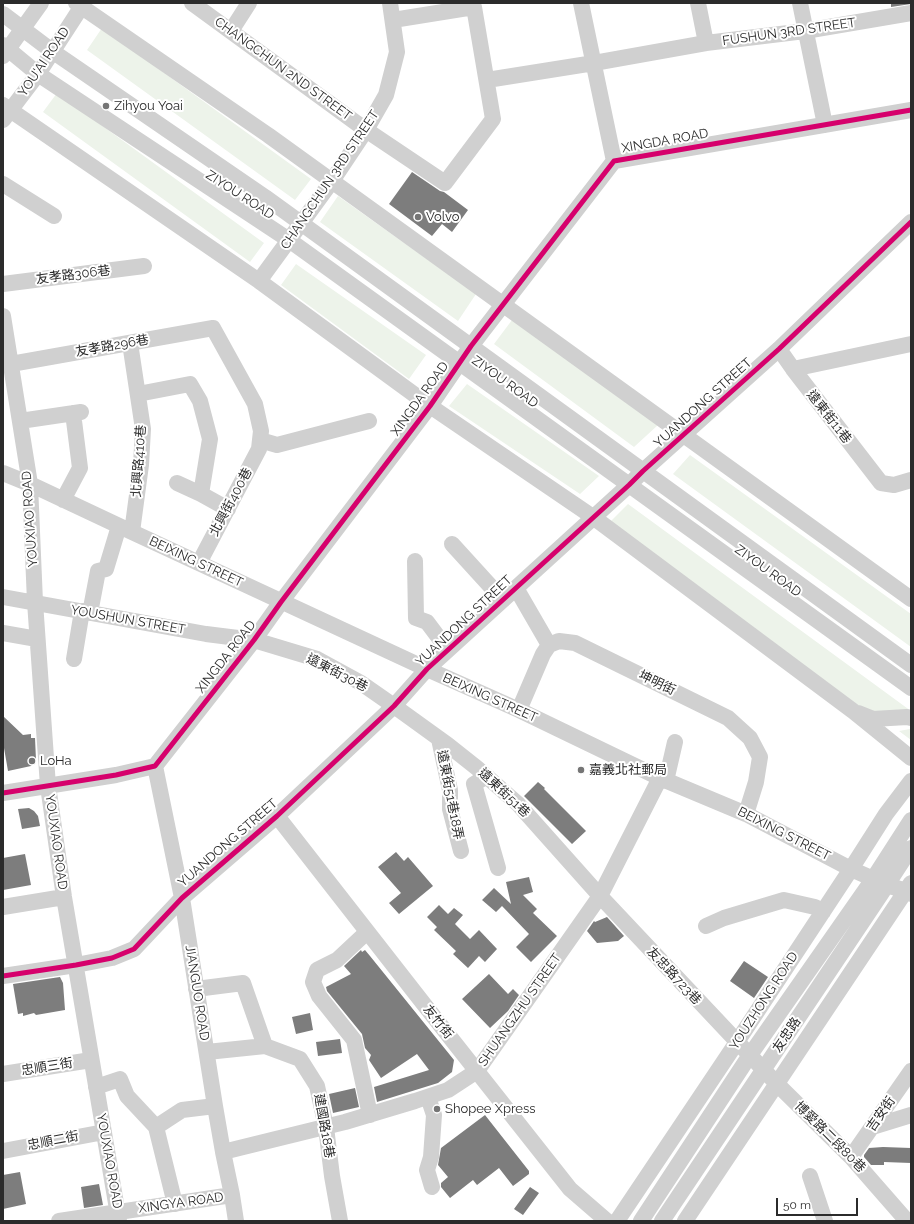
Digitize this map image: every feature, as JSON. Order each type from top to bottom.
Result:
[{"type":"street","points":[[5,50],[23,30],[41,3]]},
{"type":"street","name":"CHANGCHUN 2ND STREET","points":[[192,3],[366,130],[445,183],[493,119],[474,8],[393,20]]},
{"type":"street","points":[[231,31],[249,3]]},
{"type":"street","name":"CHANGCHUN 3RD STREET","points":[[259,281],[332,181],[366,130],[386,95],[397,52],[390,3]]},
{"type":"street","points":[[581,3],[614,161]]},
{"type":"street","name":"FUSHUN 3RD STREET","points":[[698,3],[706,43],[805,31],[911,13]]},
{"type":"street","points":[[800,3],[825,124]]},
{"type":"street","points":[[81,4],[268,135],[911,599]]},
{"type":"street","name":"YOU'AI ROAD","points":[[5,112],[38,74],[81,4]]},
{"type":"street","name":"ZIYOU ROAD","points":[[3,14],[52,51],[301,223],[911,665]]},
{"type":"street","points":[[486,80],[706,43]]},
{"type":"street","name":"ZIYOU ROAD","points":[[5,50],[38,74],[289,240],[911,688]]},
{"type":"street","name":"XINGDA ROAD","points":[[155,766],[254,640],[281,602],[430,406],[471,346],[614,161],[911,110]]},
{"type":"street","points":[[5,112],[259,281],[430,406],[593,517],[852,711],[911,758]]},
{"type":"street","points":[[3,184],[54,216]]},
{"type":"street","name":"YUANDONG STREET","points":[[3,976],[76,966],[112,958],[134,949],[182,898],[277,816],[394,706],[427,669],[643,471],[779,349],[911,222]]},
{"type":"street","name":"友孝路306巷","points":[[3,284],[144,266]]},
{"type":"street","name":"YOUXIAO ROAD","points":[[3,316],[30,484],[34,602],[48,786],[64,897],[119,1216]]},
{"type":"street","name":"友孝路296巷","points":[[11,364],[213,328]]},
{"type":"street","name":"北興街400巷","points":[[199,563],[258,449],[261,431],[255,404],[213,328]]},
{"type":"street","name":"北興路410巷","points":[[86,612],[98,571],[106,568],[126,529],[141,465],[143,429],[130,343]]},
{"type":"street","points":[[793,369],[911,344]]},
{"type":"street","name":"遠東街11巷","points":[[779,349],[881,483],[894,484],[911,480]]},
{"type":"street","points":[[138,394],[190,384],[200,401],[210,440],[200,494]]},
{"type":"street","points":[[20,421],[77,412],[80,468],[63,500]]},
{"type":"street","points":[[260,440],[277,445],[369,421]]},
{"type":"street","name":"BEIXING STREET","points":[[3,473],[30,484],[281,602],[519,710],[663,780],[746,814],[880,882],[909,889]]},
{"type":"street","points":[[177,483],[228,508]]},
{"type":"street","points":[[452,544],[503,600]]},
{"type":"street","points":[[415,561],[416,618],[427,622],[448,650]]},
{"type":"street","points":[[516,588],[549,645],[543,654],[519,710]]},
{"type":"street","name":"YOUSHUN STREET","points":[[3,597],[206,634],[254,640]]},
{"type":"street","points":[[74,658],[86,612]]},
{"type":"street","points":[[3,634],[37,639]]},
{"type":"street","name":"遠東街30巷","points":[[254,640],[317,659],[361,683],[394,706]]},
{"type":"street","name":"坤明街","points":[[549,645],[559,641],[575,643],[728,718],[750,738],[760,757],[756,782],[746,814]]},
{"type":"street","name":"遠東街51巷","points":[[394,706],[486,776],[518,804],[600,896]]},
{"type":"street","points":[[852,711],[873,719],[911,718]]},
{"type":"street","name":"遠東街51巷18弄","points":[[439,739],[450,790],[450,809],[461,851]]},
{"type":"street","name":"SHUANGZHU STREET","points":[[223,1152],[370,1115],[428,1097],[448,1090],[477,1071],[600,896],[663,780],[675,742]]},
{"type":"street","points":[[3,793],[116,775],[155,766]]},
{"type":"street","name":"JIANGUO ROAD","points":[[155,766],[182,898],[215,1106],[236,1221]]},
{"type":"street","points":[[486,776],[474,784],[498,868]]},
{"type":"street","name":"YOUZHONG ROAD","points":[[617,1221],[852,869],[886,814],[911,781]]},
{"type":"street","name":"友竹街","points":[[277,816],[570,1189],[607,1221]]},
{"type":"street","name":"YOUZHONG ROAD","points":[[641,1221],[750,1055],[880,882],[911,820]]},
{"type":"street","name":"友忠路","points":[[662,1221],[763,1070],[880,882],[911,848]]},
{"type":"street","points":[[685,1221],[909,889]]},
{"type":"street","name":"友忠路723巷","points":[[600,896],[750,1055]]},
{"type":"street","points":[[3,907],[64,897]]},
{"type":"street","points":[[706,926],[724,918],[784,900],[815,907],[823,912]]},
{"type":"street","points":[[367,932],[337,960],[317,970],[313,982],[319,996],[354,1040],[370,1115]]},
{"type":"street","points":[[196,989],[243,982],[265,1046]]},
{"type":"street","name":"建國路18巷","points":[[207,1052],[265,1046],[300,1059],[317,1086],[326,1126],[332,1176],[340,1221]]},
{"type":"street","name":"博愛路二段80巷","points":[[750,1055],[763,1070],[852,1157],[907,1221]]},
{"type":"street","name":"忠順三街","points":[[3,1074],[91,1060]]},
{"type":"street","name":"吉安街","points":[[852,1157],[911,1071]]},
{"type":"street","points":[[96,1087],[120,1079],[127,1096],[156,1128],[175,1204]]},
{"type":"street","points":[[428,1097],[434,1115],[431,1157],[427,1170],[432,1187]]},
{"type":"street","points":[[156,1128],[182,1110],[215,1106]]},
{"type":"street","points":[[872,1127],[911,1115]]},
{"type":"street","name":"忠順二街","points":[[3,1151],[104,1132]]},
{"type":"street","points":[[810,1176],[825,1221]]},
{"type":"street","name":"XINGYA ROAD","points":[[59,1221],[119,1216],[175,1204],[232,1195]]},
{"type":"shaded area","points":[[102,28],[311,179],[295,200],[87,50]]},
{"type":"shaded area","points":[[57,93],[264,243],[250,262],[43,112]]},
{"type":"shaded area","points":[[338,196],[476,294],[458,321],[320,222]]},
{"type":"shaded area","points":[[296,264],[426,355],[409,379],[281,285]]},
{"type":"shaded area","points":[[512,320],[658,425],[634,447],[494,344]]},
{"type":"shaded area","points":[[467,384],[599,476],[580,494],[449,406]]},
{"type":"shaded area","points":[[690,455],[911,614],[911,647],[673,474]]},
{"type":"shaded area","points":[[628,504],[911,711],[867,712],[611,521]]},
{"type":"shaded area","points":[[910,729],[911,740],[899,731]]},
{"type":"building","points":[[891,3],[911,3],[911,4],[891,7]]},
{"type":"building","points":[[412,172],[440,191],[444,192],[468,210],[452,232],[442,224],[432,236],[389,204]]},
{"type":"building","points":[[3,716],[23,735],[31,734],[31,738],[35,738],[36,760],[31,766],[8,771],[4,748],[3,749]]},
{"type":"building","points":[[538,782],[586,831],[572,844],[524,796]]},
{"type":"building","points":[[29,808],[38,816],[40,826],[22,829],[18,809]]},
{"type":"building","points":[[396,852],[404,861],[408,857],[433,886],[399,914],[389,903],[401,893],[378,867]]},
{"type":"building","points":[[25,854],[31,885],[3,890],[3,858]]},
{"type":"building","points":[[529,877],[533,892],[523,895],[537,909],[533,913],[557,936],[531,962],[516,947],[529,934],[502,906],[496,912],[482,900],[494,888],[511,904],[506,882]]},
{"type":"building","points":[[439,905],[448,914],[454,908],[463,915],[455,924],[470,939],[479,930],[497,949],[485,962],[479,956],[468,968],[453,954],[456,951],[434,930],[437,927],[427,917]]},
{"type":"building","points":[[607,917],[624,936],[618,941],[597,943],[587,931],[594,921],[595,922]]},
{"type":"building","points":[[361,950],[362,952],[365,950],[454,1060],[452,1072],[438,1083],[377,1102],[374,1087],[429,1070],[417,1054],[381,1078],[369,1060],[371,1055],[365,1048],[362,1034],[327,991],[326,987],[351,974],[344,966]]},
{"type":"building","points":[[744,961],[768,977],[754,998],[730,981]]},
{"type":"building","points":[[489,974],[508,994],[513,989],[519,995],[508,1011],[490,1028],[462,999]]},
{"type":"building","points":[[60,977],[63,983],[65,1010],[36,1015],[34,1013],[23,1016],[23,1013],[18,1014],[13,984]]},
{"type":"building","points":[[310,1013],[313,1030],[296,1034],[292,1017]]},
{"type":"building","points":[[340,1039],[342,1053],[318,1056],[316,1042]]},
{"type":"building","points":[[355,1088],[359,1107],[333,1113],[329,1094]]},
{"type":"building","points":[[485,1115],[529,1171],[529,1174],[513,1186],[499,1168],[477,1185],[473,1180],[450,1198],[441,1187],[441,1183],[448,1177],[438,1165],[441,1148]]},
{"type":"building","points":[[869,1148],[911,1148],[911,1163],[884,1162],[884,1165],[871,1165],[864,1155]]},
{"type":"building","points":[[20,1172],[26,1204],[3,1209],[3,1175]]},
{"type":"building","points":[[99,1184],[103,1205],[84,1208],[81,1187]]},
{"type":"building","points":[[530,1187],[539,1193],[523,1215],[514,1209]]},
{"type":"cycle path","points":[[3,793],[116,775],[155,766],[254,640],[281,602],[430,406],[471,346],[614,161],[911,110]]},
{"type":"cycle path","points":[[3,976],[112,958],[134,949],[182,898],[277,816],[394,706],[427,669],[643,471],[779,349],[911,222]]},
{"type":"place","name":"Zihyou Yoai","points":[[106,106]]},
{"type":"place","name":"Volvo","points":[[418,217]]},
{"type":"place","name":"LoHa","points":[[32,761]]},
{"type":"place","name":"嘉義北社郵局","points":[[581,770]]},
{"type":"place","name":"Shopee Xpress","points":[[437,1109]]}]
